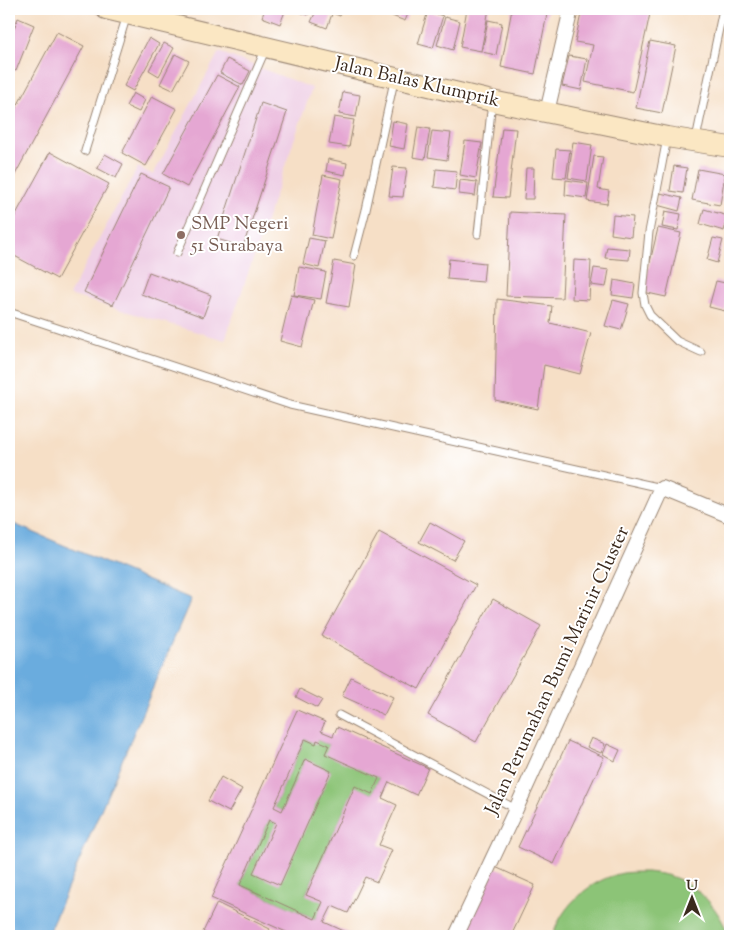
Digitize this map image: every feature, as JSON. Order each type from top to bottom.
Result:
[{"type":"street","name":"Jalan Balas Klumprik","points":[[106,9],[492,101],[695,142],[730,147]]},
{"type":"street","points":[[547,112],[571,9]]},
{"type":"street","points":[[662,488],[730,516]]},
{"type":"street","name":"Jalan Perumahan Bumi Marinir Cluster","points":[[456,936],[662,488]]},
{"type":"lane","points":[[695,142],[723,9]]},
{"type":"lane","points":[[85,151],[128,14]]},
{"type":"lane","points":[[177,253],[267,48]]},
{"type":"lane","points":[[354,256],[395,78]]},
{"type":"lane","points":[[478,234],[492,101]]},
{"type":"lane","points":[[667,136],[649,232],[643,293],[645,305],[650,315],[677,341],[701,352]]},
{"type":"lane","points":[[9,313],[290,405],[662,488]]},
{"type":"lane","points":[[339,715],[516,809]]},
{"type":"shaded area","name":"SMP Negeri 51 Surabaya","points":[[219,52],[312,88],[225,340],[69,295],[138,167],[153,175]]},
{"type":"green space","points":[[305,739],[315,743],[317,740],[329,745],[379,778],[372,794],[355,787],[306,894],[323,902],[315,919],[240,885],[269,820],[276,823],[331,771],[305,760],[282,811],[274,807]]},
{"type":"green space","points":[[632,872],[647,872],[670,876],[690,885],[699,892],[720,916],[729,936],[553,936],[557,925],[570,904],[589,887],[611,876]]},
{"type":"water","points":[[9,522],[191,599],[47,936],[9,936]]},
{"type":"building","points":[[265,9],[286,9],[280,24],[262,17]]},
{"type":"building","points":[[291,9],[311,9],[308,15]]},
{"type":"building","points":[[317,9],[332,14],[327,28],[311,22]]},
{"type":"building","points":[[331,9],[343,9],[340,16],[330,12]]},
{"type":"building","points":[[395,9],[410,9],[405,21],[392,16]]},
{"type":"building","points":[[467,9],[489,9],[481,51],[460,47]]},
{"type":"building","points":[[512,9],[548,9],[535,74],[501,67]]},
{"type":"building","points":[[582,9],[651,9],[633,92],[585,82],[593,45],[575,42]]},
{"type":"building","points":[[428,11],[443,16],[433,48],[418,44]]},
{"type":"building","points":[[445,17],[460,21],[453,50],[437,45]]},
{"type":"building","points":[[18,18],[34,25],[16,71],[9,68],[9,41]]},
{"type":"building","points":[[488,20],[502,23],[496,55],[482,52]]},
{"type":"building","points":[[57,32],[84,46],[9,186],[9,121]]},
{"type":"building","points":[[149,38],[159,44],[133,91],[124,86]]},
{"type":"building","points":[[650,41],[676,46],[662,113],[636,108]]},
{"type":"building","points":[[164,43],[174,48],[159,76],[149,70]]},
{"type":"building","points":[[175,54],[189,61],[173,90],[160,84]]},
{"type":"building","points":[[569,56],[587,59],[581,90],[562,86]]},
{"type":"building","points":[[227,59],[250,71],[243,85],[220,73]]},
{"type":"building","points":[[217,75],[240,87],[187,187],[163,174]]},
{"type":"building","points":[[343,92],[360,95],[356,117],[339,114]]},
{"type":"building","points":[[133,93],[145,100],[139,112],[126,106]]},
{"type":"building","points":[[152,96],[177,109],[146,166],[122,153]]},
{"type":"building","points":[[261,103],[287,112],[243,247],[217,239]]},
{"type":"building","points":[[334,117],[354,120],[349,147],[329,144]]},
{"type":"building","points":[[393,121],[408,124],[404,149],[389,146]]},
{"type":"building","points":[[418,127],[430,129],[425,159],[413,157]]},
{"type":"building","points":[[502,128],[516,129],[508,198],[493,197]]},
{"type":"building","points":[[432,131],[451,133],[447,160],[428,157]]},
{"type":"building","points":[[465,141],[482,143],[476,178],[460,175]]},
{"type":"building","points":[[573,142],[592,145],[587,181],[568,178]]},
{"type":"building","points":[[556,149],[570,150],[566,178],[553,177]]},
{"type":"building","points":[[50,152],[109,184],[57,279],[9,253],[9,227]]},
{"type":"building","points":[[105,154],[123,164],[116,178],[97,168]]},
{"type":"building","points":[[594,156],[603,157],[598,189],[609,191],[607,204],[587,201]]},
{"type":"building","points":[[328,159],[347,163],[345,175],[326,171]]},
{"type":"building","points":[[674,166],[687,168],[683,193],[670,191]]},
{"type":"building","points":[[393,167],[407,168],[403,197],[389,196]]},
{"type":"building","points":[[526,168],[534,168],[533,199],[524,199]]},
{"type":"building","points":[[436,169],[457,171],[455,190],[434,187]]},
{"type":"building","points":[[698,169],[725,174],[720,205],[692,200]]},
{"type":"building","points":[[141,174],[169,187],[113,305],[84,292]]},
{"type":"building","points":[[323,175],[342,179],[331,239],[312,235]]},
{"type":"building","points":[[460,180],[477,182],[475,196],[459,194]]},
{"type":"building","points":[[566,180],[588,183],[586,198],[565,195]]},
{"type":"building","points":[[660,193],[682,198],[679,211],[657,205]]},
{"type":"building","points":[[704,209],[728,216],[724,231],[700,224]]},
{"type":"building","points":[[665,211],[681,214],[678,230],[662,227]]},
{"type":"building","points":[[510,212],[566,215],[562,298],[506,296]]},
{"type":"building","points":[[613,215],[633,217],[631,237],[611,234]]},
{"type":"building","points":[[658,228],[681,233],[666,297],[643,292]]},
{"type":"building","points":[[309,238],[325,241],[319,268],[303,264]]},
{"type":"building","points":[[713,238],[723,240],[717,263],[707,260]]},
{"type":"building","points":[[607,247],[630,249],[629,260],[605,258]]},
{"type":"building","points":[[449,259],[485,263],[483,282],[447,279]]},
{"type":"building","points":[[574,260],[591,261],[589,300],[572,299]]},
{"type":"building","points":[[334,261],[356,265],[349,307],[326,303]]},
{"type":"building","points":[[299,267],[326,272],[321,299],[294,295]]},
{"type":"building","points":[[594,268],[609,270],[606,287],[591,285]]},
{"type":"building","points":[[149,272],[211,295],[203,317],[141,294]]},
{"type":"building","points":[[614,280],[635,284],[633,298],[612,295]]},
{"type":"building","points":[[716,281],[730,284],[725,311],[709,307]]},
{"type":"building","points":[[291,295],[314,300],[302,347],[280,341]]},
{"type":"building","points":[[497,299],[552,306],[550,323],[591,333],[580,374],[544,365],[538,409],[495,400]]},
{"type":"building","points":[[613,300],[629,304],[621,330],[605,326]]},
{"type":"building","points":[[430,522],[464,541],[453,560],[419,542]]},
{"type":"building","points":[[379,532],[476,585],[419,689],[322,636]]},
{"type":"building","points":[[493,599],[541,626],[476,742],[428,715]]},
{"type":"building","points":[[351,677],[393,697],[384,715],[342,696]]},
{"type":"building","points":[[300,689],[322,700],[317,708],[296,697]]},
{"type":"building","points":[[297,710],[325,722],[321,731],[333,736],[337,727],[428,768],[416,795],[389,782],[382,798],[397,805],[379,845],[392,850],[377,882],[365,877],[348,913],[332,906],[324,922],[355,936],[295,936],[211,898]],"holes":[[[305,739],[316,744],[317,740],[329,745],[325,754],[379,778],[372,794],[355,786],[306,895],[323,902],[315,919],[240,885],[269,820],[276,823],[253,873],[280,885],[331,771],[305,759],[282,811],[274,807]]]},
{"type":"building","points":[[591,738],[605,744],[601,753],[587,747]]},
{"type":"building","points":[[568,741],[604,757],[554,864],[518,847]]},
{"type":"building","points":[[607,744],[620,750],[615,761],[603,754]]},
{"type":"building","points":[[221,777],[242,789],[229,812],[208,801]]},
{"type":"building","points":[[493,866],[535,885],[511,936],[460,936]]},
{"type":"building","points":[[217,903],[270,929],[266,936],[211,936],[203,932]]},
{"type":"place","name":"SMP Negeri 51 Surabaya","points":[[181,235]]}]
